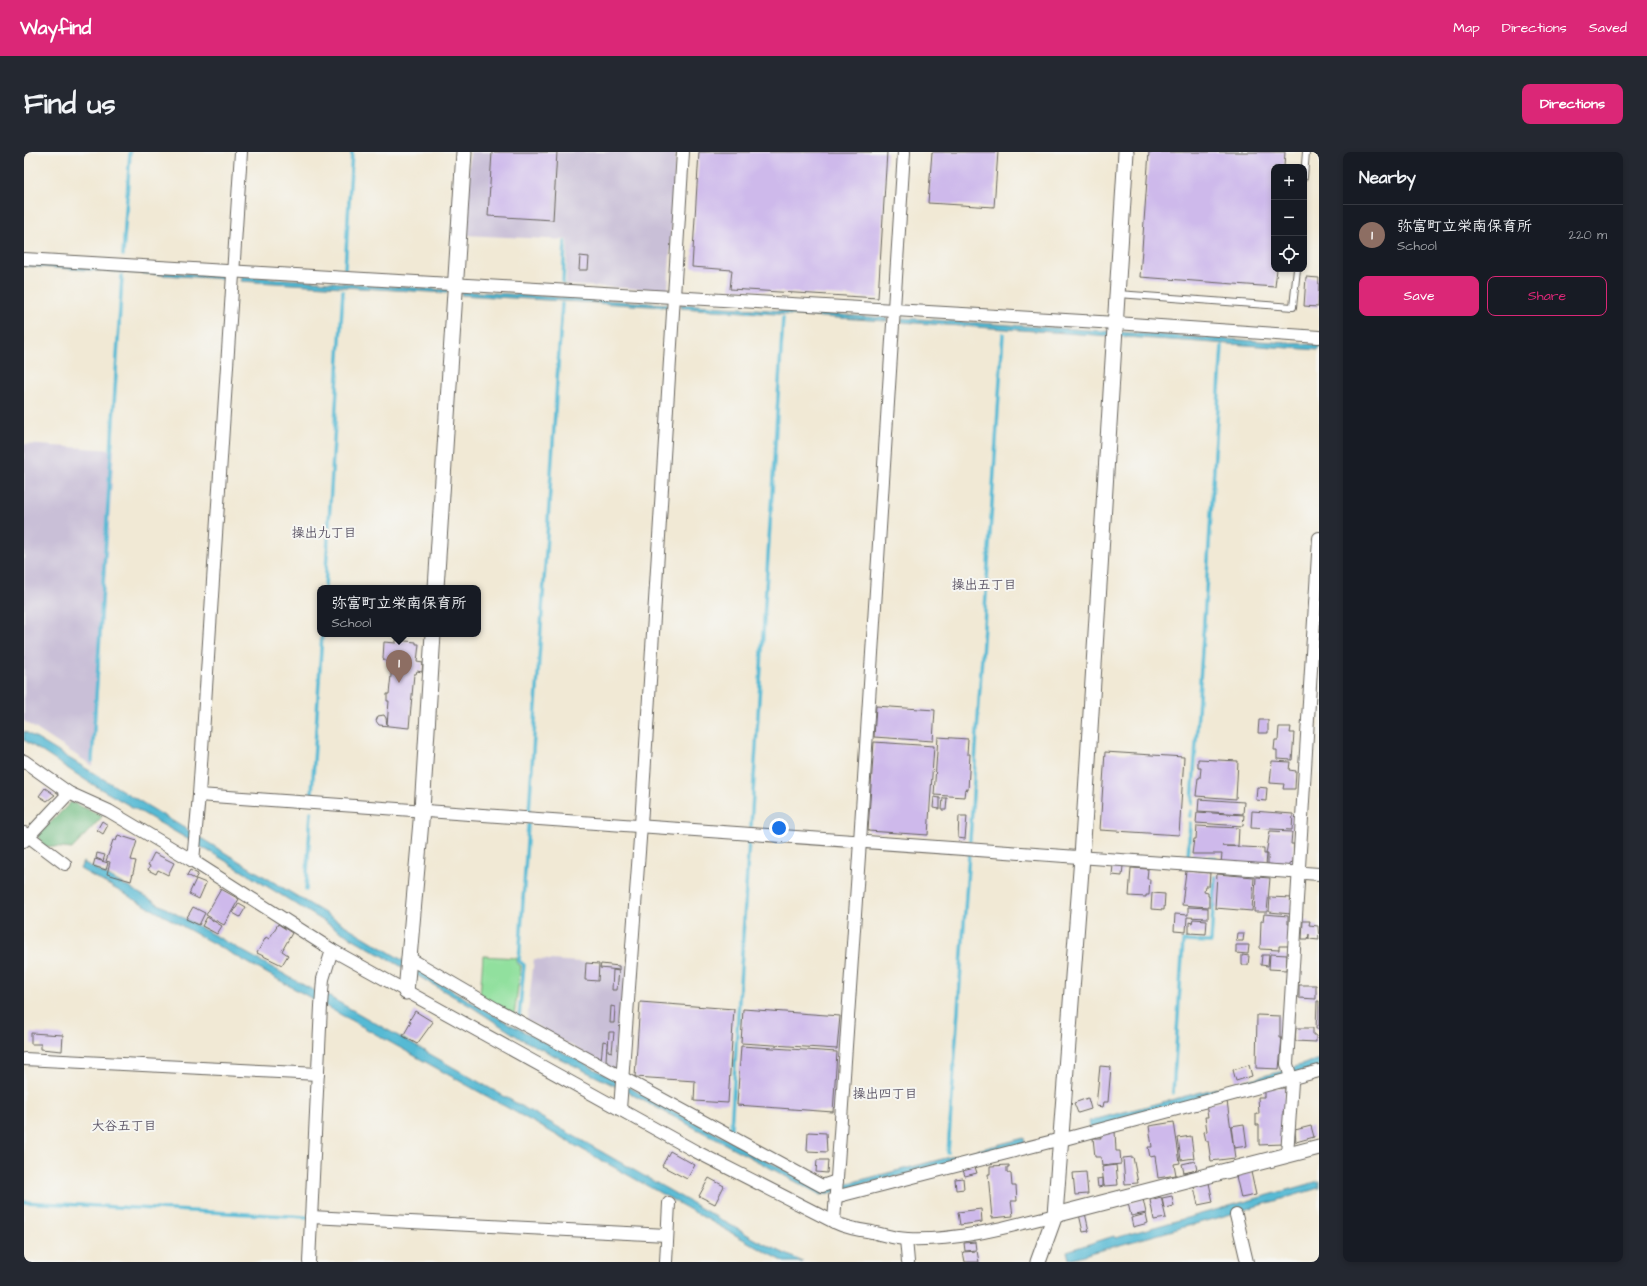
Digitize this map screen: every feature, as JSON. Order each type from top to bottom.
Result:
[{"type":"street","points":[[193,861],[199,795],[241,152]]},
{"type":"street","points":[[436,585],[464,152]]},
{"type":"street","points":[[620,1109],[641,825],[684,152]]},
{"type":"street","points":[[834,1222],[904,152]]},
{"type":"street","points":[[1038,1262],[1056,1215],[1082,857],[1126,152]]},
{"type":"street","points":[[24,259],[894,309],[1319,337]]},
{"type":"street","points":[[1288,1155],[1298,873],[1319,538]]},
{"type":"street","points":[[406,992],[422,810],[433,637]]},
{"type":"street","points":[[24,761],[69,793],[109,811],[193,861],[332,950],[696,1151],[844,1227],[906,1239],[969,1235],[1056,1215],[1319,1147]]},
{"type":"street","points":[[65,864],[25,837],[69,793]]},
{"type":"street","points":[[199,795],[1319,874]]},
{"type":"street","points":[[309,1262],[322,992],[323,979],[332,950]]},
{"type":"street","points":[[409,958],[496,1009],[622,1079],[822,1186],[836,1181]]},
{"type":"street","points":[[24,1059],[318,1074]]},
{"type":"street","points":[[835,1197],[1290,1074],[1319,1071]]},
{"type":"street","points":[[666,1262],[669,1203]]},
{"type":"street","points":[[1236,1216],[1247,1262]]},
{"type":"street","points":[[311,1217],[667,1235]]},
{"type":"street","points":[[906,1239],[908,1262]]},
{"type":"lane","points":[[1305,164],[1306,152]]},
{"type":"lane","points":[[1118,294],[1293,307],[1296,272]]},
{"type":"shaded area","points":[[470,152],[676,152],[668,290],[566,285],[568,240],[465,235]]},
{"type":"shaded area","points":[[24,444],[114,450],[93,766],[24,721]]},
{"type":"shaded area","points":[[534,959],[627,965],[618,1068],[614,1070],[527,1020]]},
{"type":"green space","points":[[71,802],[101,815],[101,818],[72,849],[43,846],[38,835]]},
{"type":"green space","points":[[483,956],[517,958],[517,963],[521,966],[514,1016],[480,996]]},
{"type":"water","points":[[24,263],[226,276],[226,279],[24,266]]},
{"type":"water","points":[[241,276],[448,290],[447,293],[240,281]]},
{"type":"water","points":[[462,291],[667,304],[667,307],[461,295]]},
{"type":"water","points":[[681,304],[887,318],[887,321],[681,308]]},
{"type":"water","points":[[902,318],[1319,345],[1319,350],[902,322]]},
{"type":"water","points":[[24,731],[493,1015],[822,1190],[1024,1138],[1025,1145],[821,1195],[631,1094],[521,1039],[472,1007],[343,933],[224,860],[87,781],[24,740]]},
{"type":"water","points":[[83,862],[318,993],[326,995],[762,1243],[803,1262],[785,1262],[764,1251],[80,869]]},
{"type":"water","points":[[1319,1059],[1319,1067],[1089,1129],[1089,1121],[1283,1071]]},
{"type":"water","points":[[1319,1181],[1319,1188],[1069,1259],[1067,1251],[1114,1236],[1115,1238]]},
{"type":"building","points":[[492,152],[557,152],[553,220],[488,216]]},
{"type":"building","points":[[699,152],[887,152],[878,298],[730,289],[732,270],[692,267]]},
{"type":"building","points":[[932,152],[998,152],[994,207],[928,203]]},
{"type":"building","points":[[1149,152],[1285,152],[1284,164],[1271,164],[1271,272],[1277,272],[1275,287],[1140,277]]},
{"type":"building","points":[[580,256],[589,257],[588,270],[579,270]]},
{"type":"building","points":[[1306,277],[1319,278],[1318,307],[1304,306]]},
{"type":"building","points":[[396,640],[416,642],[416,644],[419,644],[417,662],[423,663],[422,672],[417,671],[416,674],[414,674],[409,728],[379,725],[376,721],[378,716],[384,715],[387,725],[389,701],[387,701],[387,694],[389,694],[392,666],[383,659],[384,642],[396,643]]},
{"type":"building","points":[[876,706],[935,710],[933,741],[874,737]]},
{"type":"building","points":[[1259,720],[1268,720],[1268,733],[1258,733]]},
{"type":"building","points":[[1279,727],[1291,727],[1290,733],[1294,733],[1292,760],[1277,759],[1277,750],[1274,750],[1275,740],[1278,740]]},
{"type":"building","points":[[938,737],[968,739],[967,754],[970,754],[968,790],[965,789],[964,797],[934,795]]},
{"type":"building","points":[[874,742],[934,746],[928,835],[868,831]]},
{"type":"building","points":[[1105,752],[1184,757],[1179,835],[1100,830]]},
{"type":"building","points":[[1198,759],[1238,761],[1236,799],[1196,796],[1201,768],[1198,768]]},
{"type":"building","points":[[1272,761],[1290,762],[1289,770],[1296,771],[1295,789],[1283,789],[1284,784],[1270,783]]},
{"type":"building","points":[[1257,787],[1267,788],[1266,801],[1256,800]]},
{"type":"building","points":[[45,788],[55,795],[47,801],[39,796]]},
{"type":"building","points":[[934,797],[940,798],[940,809],[933,808]]},
{"type":"building","points":[[943,798],[947,798],[946,810],[942,810]]},
{"type":"building","points":[[1199,799],[1244,802],[1243,814],[1198,811]]},
{"type":"building","points":[[1252,811],[1293,814],[1292,830],[1251,828]]},
{"type":"building","points":[[1197,812],[1244,815],[1243,826],[1196,823]]},
{"type":"building","points":[[959,816],[967,816],[965,839],[958,838]]},
{"type":"building","points":[[102,821],[108,825],[103,834],[97,830]]},
{"type":"building","points":[[1197,826],[1239,828],[1238,846],[1222,846],[1264,848],[1264,854],[1267,854],[1266,865],[1221,862],[1222,854],[1192,854],[1194,839],[1196,839]]},
{"type":"building","points":[[1270,831],[1292,832],[1291,844],[1294,844],[1293,862],[1290,863],[1290,866],[1268,864],[1268,854],[1266,854]]},
{"type":"building","points":[[118,835],[137,841],[131,860],[136,861],[131,881],[107,874],[110,862],[106,861],[113,840],[116,841]]},
{"type":"building","points":[[97,853],[105,855],[103,861],[96,858]]},
{"type":"building","points":[[154,853],[174,863],[168,875],[158,870],[156,874],[148,870],[150,866],[148,865]]},
{"type":"building","points":[[95,859],[108,863],[106,870],[93,866]]},
{"type":"building","points":[[1113,865],[1123,866],[1122,876],[1112,875]]},
{"type":"building","points":[[1131,868],[1148,869],[1147,879],[1150,879],[1149,895],[1146,895],[1146,897],[1129,896]]},
{"type":"building","points":[[190,870],[198,874],[195,879],[187,875]]},
{"type":"building","points":[[1186,871],[1210,873],[1209,886],[1205,886],[1204,891],[1208,892],[1209,907],[1182,905]]},
{"type":"building","points":[[1217,874],[1254,877],[1252,911],[1215,908]]},
{"type":"building","points":[[1256,877],[1270,878],[1267,912],[1254,912]]},
{"type":"building","points":[[196,879],[206,883],[199,899],[189,894]]},
{"type":"building","points":[[221,889],[239,899],[224,925],[206,915]]},
{"type":"building","points":[[1152,893],[1165,894],[1164,910],[1151,909]]},
{"type":"building","points":[[1270,897],[1292,898],[1291,914],[1269,912]]},
{"type":"building","points":[[239,903],[246,907],[240,917],[233,913]]},
{"type":"building","points":[[193,907],[205,913],[199,925],[186,919]]},
{"type":"building","points":[[1188,907],[1208,908],[1208,918],[1187,917],[1186,932],[1174,931],[1175,914],[1188,915]]},
{"type":"building","points":[[1264,914],[1288,916],[1288,924],[1290,924],[1289,946],[1279,946],[1279,950],[1260,949],[1261,921],[1263,921]]},
{"type":"building","points":[[207,917],[222,926],[217,934],[202,926]]},
{"type":"building","points":[[1193,919],[1207,920],[1206,934],[1189,933],[1189,922],[1192,923]]},
{"type":"building","points":[[1303,921],[1310,921],[1309,925],[1318,926],[1319,940],[1309,939],[1309,934],[1308,939],[1302,939]]},
{"type":"building","points":[[278,924],[292,933],[282,951],[288,955],[282,965],[257,953],[266,937],[269,939]]},
{"type":"building","points":[[1237,933],[1244,933],[1243,941],[1236,941]]},
{"type":"building","points":[[1236,945],[1249,945],[1248,954],[1236,953]]},
{"type":"building","points":[[1270,954],[1287,955],[1286,970],[1269,969]]},
{"type":"building","points":[[1242,955],[1249,956],[1248,965],[1242,965]]},
{"type":"building","points":[[1262,955],[1269,955],[1268,966],[1261,965]]},
{"type":"building","points":[[586,963],[599,964],[598,981],[585,980]]},
{"type":"building","points":[[601,964],[619,966],[619,970],[600,968]]},
{"type":"building","points":[[613,970],[619,971],[617,990],[612,990]]},
{"type":"building","points":[[1299,985],[1316,985],[1316,999],[1299,998]]},
{"type":"building","points":[[1317,1001],[1319,1001],[1319,1029],[1316,1029]]},
{"type":"building","points":[[640,1002],[734,1009],[728,1103],[694,1101],[695,1081],[635,1077]]},
{"type":"building","points":[[611,1006],[615,1007],[614,1023],[610,1023]]},
{"type":"building","points":[[743,1009],[840,1016],[837,1049],[741,1043]]},
{"type":"building","points":[[415,1011],[433,1022],[417,1044],[403,1036]]},
{"type":"building","points":[[1257,1015],[1280,1016],[1280,1038],[1282,1038],[1279,1069],[1256,1068]]},
{"type":"building","points":[[1296,1028],[1313,1028],[1313,1035],[1316,1035],[1316,1042],[1295,1041]]},
{"type":"building","points":[[609,1032],[614,1032],[612,1052],[608,1051]]},
{"type":"building","points":[[31,1033],[63,1035],[62,1051],[41,1049],[41,1044],[31,1044]]},
{"type":"building","points":[[603,1041],[607,1042],[606,1061],[601,1061]]},
{"type":"building","points":[[741,1046],[837,1052],[833,1112],[737,1105]]},
{"type":"building","points":[[1249,1065],[1252,1076],[1236,1081],[1233,1070]]},
{"type":"building","points":[[1100,1066],[1111,1067],[1108,1102],[1104,1102],[1103,1107],[1096,1106]]},
{"type":"building","points":[[1264,1088],[1285,1088],[1285,1111],[1283,1111],[1283,1114],[1286,1114],[1286,1125],[1283,1125],[1283,1144],[1259,1145],[1259,1125],[1256,1125],[1256,1114],[1259,1114],[1258,1097],[1264,1097]]},
{"type":"building","points":[[1088,1098],[1091,1109],[1078,1113],[1074,1103]]},
{"type":"building","points":[[1227,1101],[1235,1158],[1211,1161],[1208,1141],[1206,1141],[1204,1132],[1207,1131],[1205,1117],[1208,1117],[1206,1104]]},
{"type":"building","points":[[1174,1122],[1180,1163],[1174,1164],[1176,1175],[1158,1178],[1155,1156],[1150,1157],[1148,1147],[1152,1147],[1149,1126]]},
{"type":"building","points":[[1244,1124],[1247,1146],[1234,1148],[1231,1126]]},
{"type":"building","points":[[1311,1126],[1314,1137],[1296,1142],[1295,1130]]},
{"type":"building","points":[[1115,1131],[1116,1151],[1120,1151],[1121,1164],[1102,1166],[1101,1157],[1095,1157],[1093,1138],[1101,1138],[1100,1132]]},
{"type":"building","points":[[808,1132],[826,1133],[827,1152],[807,1151]]},
{"type":"building","points":[[1191,1136],[1194,1158],[1181,1160],[1178,1138]]},
{"type":"building","points":[[670,1151],[695,1165],[687,1179],[662,1166]]},
{"type":"building","points":[[1133,1157],[1138,1183],[1125,1184],[1123,1158]]},
{"type":"building","points":[[817,1160],[828,1160],[827,1173],[816,1172]]},
{"type":"building","points":[[1195,1161],[1197,1170],[1184,1173],[1182,1164]]},
{"type":"building","points":[[974,1164],[977,1173],[965,1176],[962,1167]]},
{"type":"building","points":[[1009,1165],[1009,1167],[1007,1167],[1007,1172],[1011,1174],[1012,1186],[1016,1186],[1017,1201],[1011,1201],[1013,1216],[992,1218],[988,1174],[990,1174],[990,1166]]},
{"type":"building","points":[[1116,1165],[1118,1185],[1104,1186],[1102,1167]]},
{"type":"building","points":[[1086,1172],[1088,1194],[1075,1195],[1073,1173]]},
{"type":"building","points":[[1251,1172],[1256,1195],[1241,1198],[1236,1176]]},
{"type":"building","points":[[709,1178],[724,1186],[715,1204],[699,1196]]},
{"type":"building","points":[[963,1178],[964,1189],[956,1190],[955,1179]]},
{"type":"building","points":[[1103,1178],[1103,1186],[1098,1187],[1097,1179]]},
{"type":"building","points":[[1209,1183],[1213,1202],[1198,1205],[1194,1187]]},
{"type":"building","points":[[1172,1196],[1174,1206],[1164,1208],[1162,1198]]},
{"type":"building","points":[[1161,1197],[1166,1218],[1154,1220],[1150,1200]]},
{"type":"building","points":[[1143,1199],[1146,1213],[1131,1216],[1128,1203]]},
{"type":"building","points":[[981,1209],[982,1222],[960,1225],[958,1212]]},
{"type":"building","points":[[1085,1213],[1089,1231],[1083,1232],[1079,1214]]},
{"type":"building","points":[[1146,1214],[1148,1223],[1133,1227],[1131,1218]]},
{"type":"building","points":[[975,1242],[976,1250],[965,1251],[964,1243]]},
{"type":"building","points":[[977,1251],[979,1262],[965,1262],[963,1252]]},
{"type":"waterway","points":[[123,255],[130,152]]},
{"type":"waterway","points":[[345,269],[352,152]]},
{"type":"waterway","points":[[563,283],[565,242]]},
{"type":"waterway","points":[[92,761],[122,276]]},
{"type":"waterway","points":[[325,585],[343,291]]},
{"type":"waterway","points":[[529,813],[562,304]]},
{"type":"waterway","points":[[751,826],[783,318]]},
{"type":"waterway","points":[[970,840],[1003,334]]},
{"type":"waterway","points":[[1192,804],[1222,346]]},
{"type":"waterway","points":[[312,794],[322,637]]},
{"type":"waterway","points":[[1190,816],[1191,811]]},
{"type":"waterway","points":[[306,890],[311,812]]},
{"type":"waterway","points":[[1190,823],[1188,857],[1216,858],[1216,860]]},
{"type":"waterway","points":[[519,1018],[524,965],[519,961],[528,825]]},
{"type":"waterway","points":[[731,1129],[749,839]]},
{"type":"waterway","points":[[948,1153],[969,853]]},
{"type":"waterway","points":[[1173,1093],[1183,941],[1211,942],[1215,877]]},
{"type":"waterway","points":[[24,1202],[307,1217]]},
{"type":"place","name":"弥富町立栄南保育所","points":[[399,683]]},
{"type":"district","name":"操出九丁目","points":[[324,532]]},
{"type":"district","name":"操出五丁目","points":[[984,584]]},
{"type":"district","name":"操出四丁目","points":[[885,1093]]},
{"type":"district","name":"大谷五丁目","points":[[124,1125]]}]
